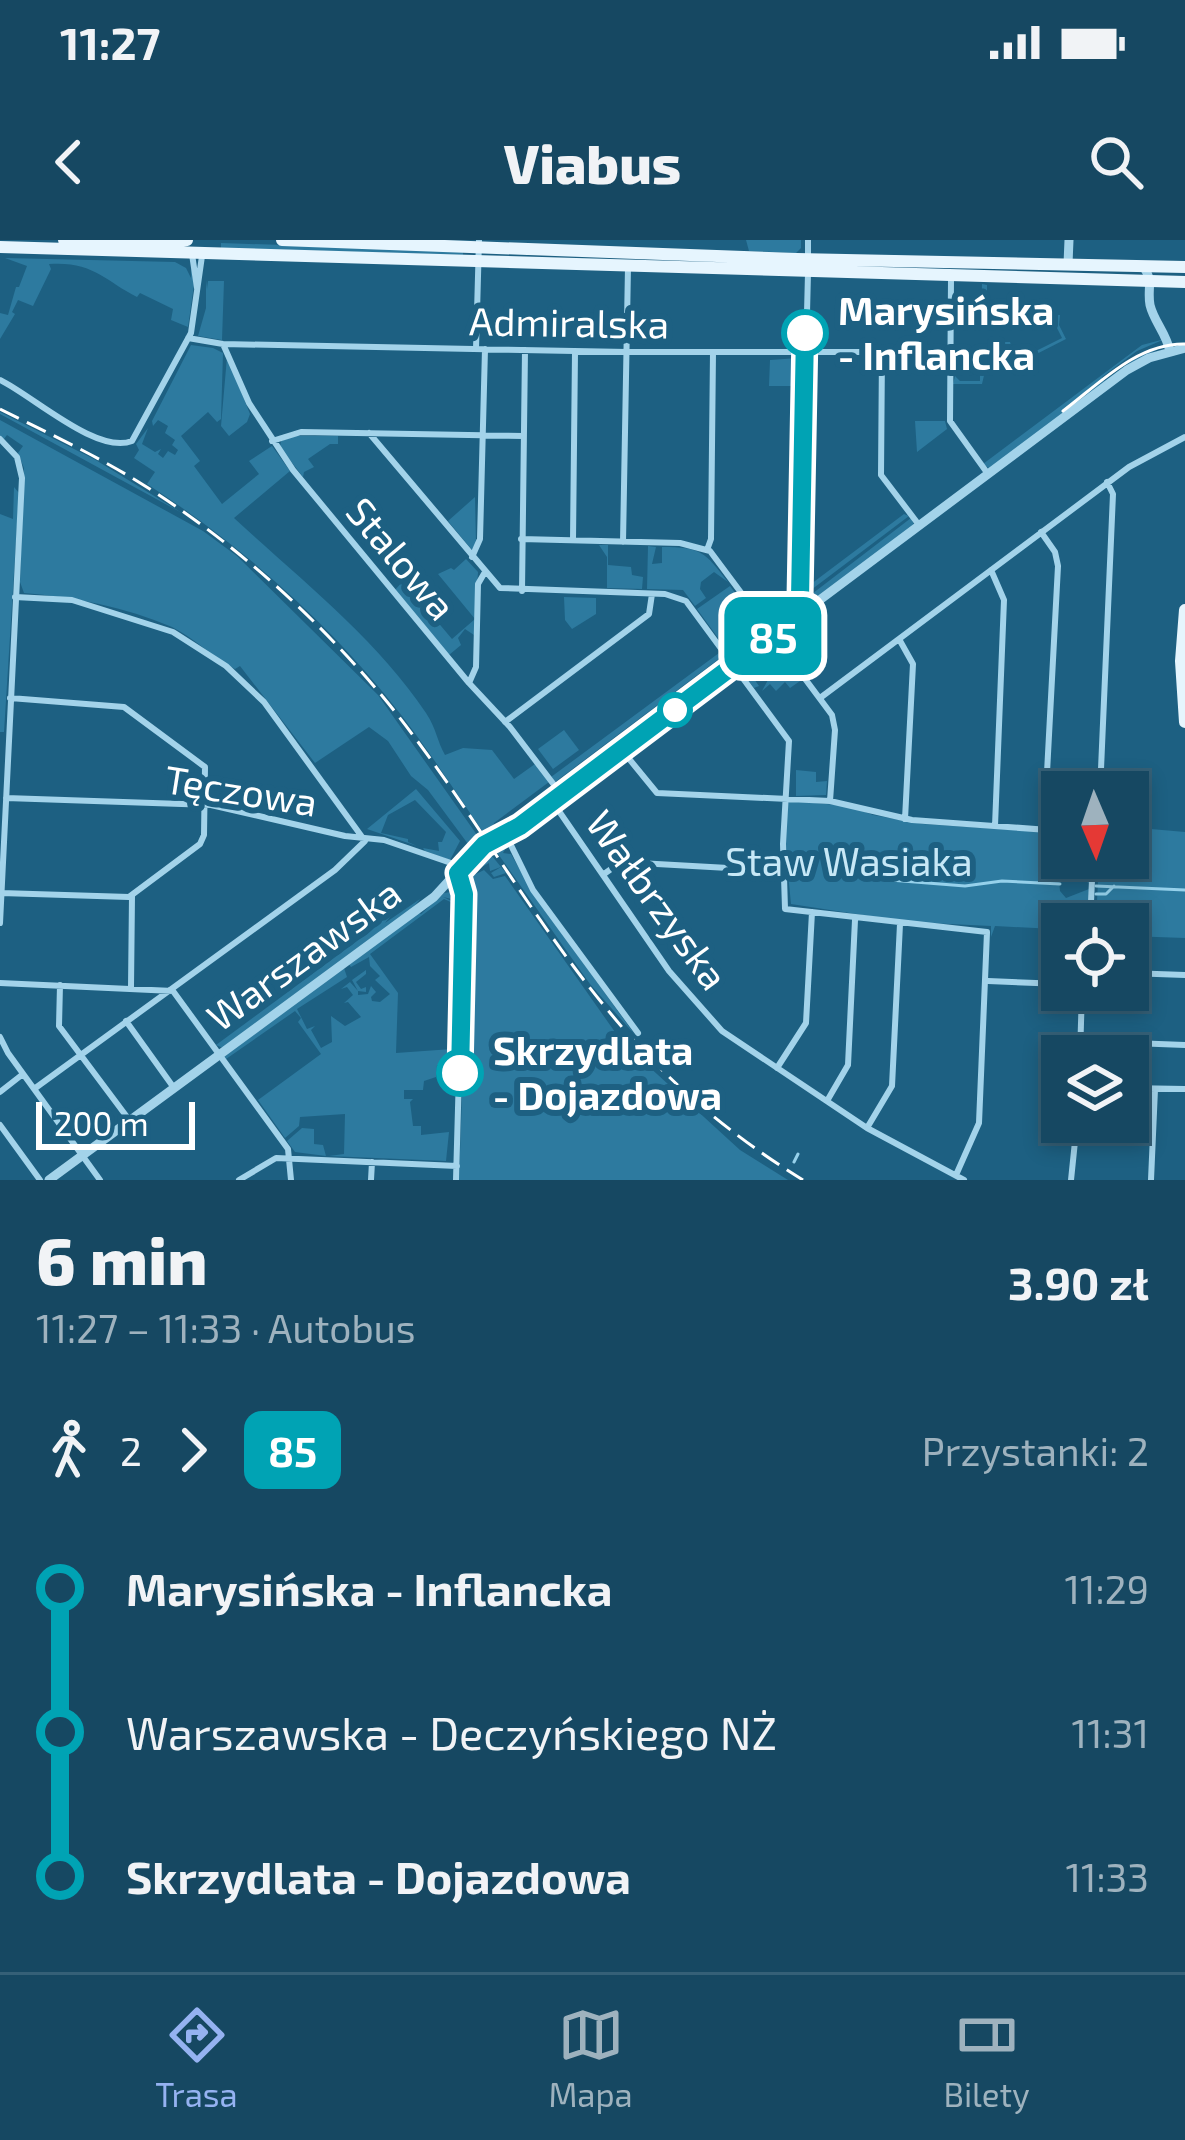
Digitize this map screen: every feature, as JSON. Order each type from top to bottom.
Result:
[{"type":"main road","points":[[64,240],[479,250],[628,267],[1185,267]]},
{"type":"main road","points":[[282,240],[951,275],[1185,282]]},
{"type":"main road","points":[[0,247],[128,254],[195,245]]},
{"type":"main road","points":[[1185,610],[1181,661],[1185,722]]},
{"type":"street","points":[[807,610],[800,598],[808,240]]},
{"type":"street","points":[[1068,264],[1069,240]]},
{"type":"street","points":[[0,380],[28,394],[52,415],[108,443],[121,445],[140,433],[188,338],[198,292],[195,245]]},
{"type":"street","points":[[472,557],[479,545],[483,436],[479,250]]},
{"type":"street","points":[[1143,266],[1151,280],[1150,302],[1167,334],[1169,352],[1185,352]]},
{"type":"street","points":[[623,542],[628,267]]},
{"type":"street","points":[[951,275],[950,421],[988,475]]},
{"type":"street","name":"Admiralska","points":[[188,338],[223,344],[627,352],[950,352]]},
{"type":"street","name":"Stalowa","points":[[223,344],[272,441],[506,722],[556,798]]},
{"type":"street","points":[[522,591],[525,350]]},
{"type":"street","points":[[573,540],[575,351]]},
{"type":"street","points":[[882,351],[881,475],[920,525]]},
{"type":"street","points":[[707,550],[711,539],[713,352]]},
{"type":"street","name":"Warszawska","points":[[45,1180],[434,897],[479,848],[556,798],[1129,368],[1169,352]]},
{"type":"street","points":[[272,441],[301,432],[523,436]]},
{"type":"street","points":[[369,433],[500,588],[684,598],[790,741],[785,909]]},
{"type":"street","points":[[820,698],[1107,482],[1141,458],[1185,437]]},
{"type":"street","points":[[0,439],[21,466],[0,923]]},
{"type":"street","points":[[1101,771],[1113,498],[1107,482]]},
{"type":"street","points":[[1041,532],[1058,562],[1047,771]]},
{"type":"street","points":[[521,539],[688,543],[707,550],[820,698],[835,726],[830,801]]},
{"type":"street","points":[[991,570],[1004,600],[994,827]]},
{"type":"street","points":[[469,683],[476,667],[478,581],[484,572]]},
{"type":"street","points":[[506,722],[650,614],[652,593]]},
{"type":"street","points":[[15,597],[71,600],[179,634],[226,666],[260,698],[365,838],[363,847],[334,870],[34,1089]]},
{"type":"street","points":[[898,639],[913,664],[904,819]]},
{"type":"street","points":[[1,893],[132,896],[204,836],[203,765],[124,707],[10,698]]},
{"type":"street","points":[[621,749],[655,793],[830,801],[904,819],[1041,829]]},
{"type":"street","name":"Tęczowa","points":[[6,798],[205,804],[385,840],[450,862],[458,873]]},
{"type":"street","name":"Wałbrzyska","points":[[556,798],[670,971],[722,1031],[867,1128],[964,1180]]},
{"type":"street","points":[[505,833],[533,890],[638,1033]]},
{"type":"street","points":[[604,874],[621,862],[784,871]]},
{"type":"street","points":[[456,1180],[464,920],[464,890],[458,873]]},
{"type":"street","points":[[131,987],[132,896]]},
{"type":"street","points":[[775,908],[986,930],[979,1124],[956,1175]]},
{"type":"street","points":[[777,1069],[806,1023],[812,912]]},
{"type":"street","points":[[826,1101],[848,1065],[855,919]]},
{"type":"street","points":[[867,1128],[891,1090],[899,924]]},
{"type":"street","points":[[1149,974],[1185,975]]},
{"type":"street","points":[[986,981],[1041,983]]},
{"type":"street","points":[[0,983],[171,990],[291,1159],[290,1180]]},
{"type":"street","points":[[60,985],[59,1025],[130,1120]]},
{"type":"street","points":[[126,1021],[175,1088]]},
{"type":"street","points":[[0,1037],[100,1180]]},
{"type":"street","points":[[1149,1044],[1185,1045]]},
{"type":"street","points":[[0,1092],[23,1074]]},
{"type":"street","points":[[1149,1089],[1185,1089]]},
{"type":"street","points":[[1151,1180],[1155,1089]]},
{"type":"street","points":[[0,1125],[45,1180]]},
{"type":"street","points":[[1071,1180],[1075,1143]]},
{"type":"street","points":[[239,1180],[271,1158],[457,1166]]},
{"type":"street","points":[[371,1180],[372,1162]]},
{"type":"green space","points":[[746,240],[801,240],[801,248],[796,253],[749,251]]},
{"type":"green space","points":[[221,243],[463,251],[463,255],[221,248]]},
{"type":"green space","points":[[5,258],[175,262],[191,278],[191,265],[194,285],[188,327],[171,320],[173,309],[140,293],[137,297],[97,273],[49,264],[51,269],[33,306],[18,300],[0,339],[0,313],[8,315],[27,266]]},
{"type":"green space","points":[[206,280],[207,289],[208,281],[224,281],[222,340],[198,336],[206,308]]},
{"type":"green space","points":[[982,284],[987,285],[987,314],[1060,315],[1066,339],[1011,367],[986,367],[982,384],[953,384],[955,376],[960,381],[980,381],[980,368],[972,363],[994,363],[993,354],[970,355],[976,350],[998,353],[1004,342],[1010,342],[1016,361],[1062,338],[1053,320],[1027,320],[1026,324],[1018,316],[981,316]]},
{"type":"green space","points":[[1165,339],[1137,351],[1102,377],[1104,381],[1139,356],[1164,346],[1129,365],[990,469],[983,464],[1142,345]]},
{"type":"green space","points":[[191,345],[223,353],[221,419],[217,422],[208,412],[181,436],[200,461],[194,466],[222,504],[259,474],[249,461],[272,446],[290,471],[234,518],[384,659],[426,713],[445,755],[463,748],[492,750],[514,779],[535,764],[549,782],[494,823],[490,837],[478,846],[468,844],[388,741],[369,727],[315,763],[240,666],[235,669],[180,631],[136,614],[24,593],[20,582],[24,468],[18,453],[23,446],[7,435],[0,436],[0,420],[203,531],[237,556],[378,695],[482,842],[487,838],[413,731],[346,650],[251,561],[147,484],[155,472],[134,458],[139,450],[136,444],[148,428],[142,444],[155,452],[161,449],[158,454],[163,458],[168,451],[175,455],[178,450],[172,445],[175,440],[165,433],[168,426],[158,420],[153,426],[152,421]]},
{"type":"green space","points":[[227,357],[250,414],[229,436],[221,426]]},
{"type":"green space","points":[[798,358],[798,372],[792,374],[798,375],[798,386],[769,386],[770,360]]},
{"type":"green space","points":[[0,414],[94,459],[182,513]]},
{"type":"green space","points":[[915,421],[945,421],[947,429],[917,452]]},
{"type":"green space","points":[[295,436],[338,436],[338,444],[308,459],[314,467],[303,477],[280,447],[281,441]]},
{"type":"green space","points":[[14,487],[19,493],[4,732],[0,732],[0,514],[13,519]]},
{"type":"green space","points":[[475,497],[476,543],[472,550],[448,521]]},
{"type":"green space","points":[[904,514],[909,516],[803,596],[803,590]]},
{"type":"green space","points":[[911,518],[914,525],[809,603],[804,600]]},
{"type":"green space","points":[[599,545],[608,545],[608,565],[631,567],[632,575],[643,577],[642,589],[607,588],[607,557]]},
{"type":"green space","points":[[648,546],[656,547],[652,564],[662,563],[662,547],[701,553],[728,582],[714,572],[701,582],[706,598],[695,606],[683,590],[647,589]]},
{"type":"green space","points":[[466,559],[478,572],[474,635],[465,629],[458,638],[461,645],[449,655],[395,590],[403,581],[452,639],[475,619],[438,574],[454,570]]},
{"type":"green space","points":[[730,586],[754,618],[721,642],[697,609]]},
{"type":"green space","points":[[564,597],[596,598],[596,614],[572,629],[565,620]]},
{"type":"green space","points":[[773,640],[803,679],[790,688],[785,682],[776,691],[770,684],[762,691],[769,678],[759,670],[752,676],[759,686],[754,688],[739,664]]},
{"type":"green space","points":[[719,653],[724,655],[555,782],[551,777]]},
{"type":"green space","points":[[698,679],[701,684],[566,787],[561,780]]},
{"type":"green space","points":[[564,730],[579,750],[553,769],[538,749]]},
{"type":"green space","points":[[796,770],[816,772],[816,782],[827,781],[826,795],[796,796]]},
{"type":"green space","points":[[416,789],[460,841],[450,860],[423,848],[439,851],[438,842],[446,832],[415,800],[388,815],[381,833],[417,846],[367,829]]},
{"type":"green space","name":"Staw Wasiaka","points":[[788,803],[849,806],[923,824],[1041,832],[1041,879],[1060,879],[1060,891],[1066,898],[1089,889],[1089,903],[1041,903],[1041,928],[995,926],[991,937],[991,926],[908,922],[791,904],[785,843]]},
{"type":"green space","points":[[1149,829],[1185,832],[1185,938],[1149,937],[1149,903],[1097,903],[1098,879],[1149,879]]},
{"type":"green space","points":[[491,844],[508,844],[503,853],[511,854],[533,893],[635,1035],[590,984]]},
{"type":"green space","points":[[490,845],[487,850],[506,873],[494,877],[491,873],[501,867],[490,871],[489,863],[469,874],[473,860]]},
{"type":"green space","points":[[484,870],[493,879],[505,876],[622,1042],[740,1150],[788,1180],[459,1180],[469,900],[472,876]]},
{"type":"green space","points":[[451,892],[456,900],[443,897],[456,903],[452,1044],[455,904],[444,899],[370,954],[398,993],[396,1053],[452,1049],[451,1078],[450,1065],[437,1065],[436,1077],[424,1081],[423,1090],[404,1090],[404,1099],[413,1099],[413,1126],[421,1126],[421,1135],[449,1132],[446,1161],[329,1156],[344,1154],[345,1114],[300,1117],[299,1126],[285,1138],[258,1100],[321,1054],[295,1011],[226,1059],[224,1056],[344,968],[347,977],[297,1009],[307,1029],[315,1026],[311,1030],[321,1048],[332,1042],[331,1016],[345,1026],[361,1017],[344,1003],[353,995],[347,987],[341,989],[350,982],[358,995],[368,994],[371,986],[376,992],[372,1001],[380,1002],[390,994],[375,980],[380,976],[370,966],[369,957],[351,967],[348,963],[444,893]]},
{"type":"green space","points":[[420,899],[223,1048],[216,1045],[399,906],[385,923]]},
{"type":"green space","points":[[366,970],[356,982],[366,992],[358,991],[352,980]]},
{"type":"green space","points":[[302,1128],[314,1129],[314,1144],[323,1145],[326,1156],[295,1152],[287,1141]]},
{"type":"waterway","points":[[865,878],[965,886],[1002,881],[1060,884]]},
{"type":"waterway","points":[[1096,886],[1185,890]]},
{"type":"waterway","points":[[1096,894],[1106,894],[1114,886]]},
{"type":"waterway","points":[[794,1162],[798,1154]]},
{"type":"tram line","points":[[1063,411],[1135,358],[1167,345],[1185,344]]},
{"type":"railway","points":[[0,409],[104,462],[172,504],[239,554],[303,611],[388,703],[581,977],[632,1038],[700,1105],[803,1180]]},
{"type":"bus line","name":"85","points":[[460,1073],[464,894],[458,873],[484,845],[520,826],[807,610],[800,598],[805,333]]},
{"type":"place","name":"Marysińska - Inflancka","points":[[805,333]]},
{"type":"place","name":"Skrzydlata - Dojazdowa","points":[[460,1073]]}]
